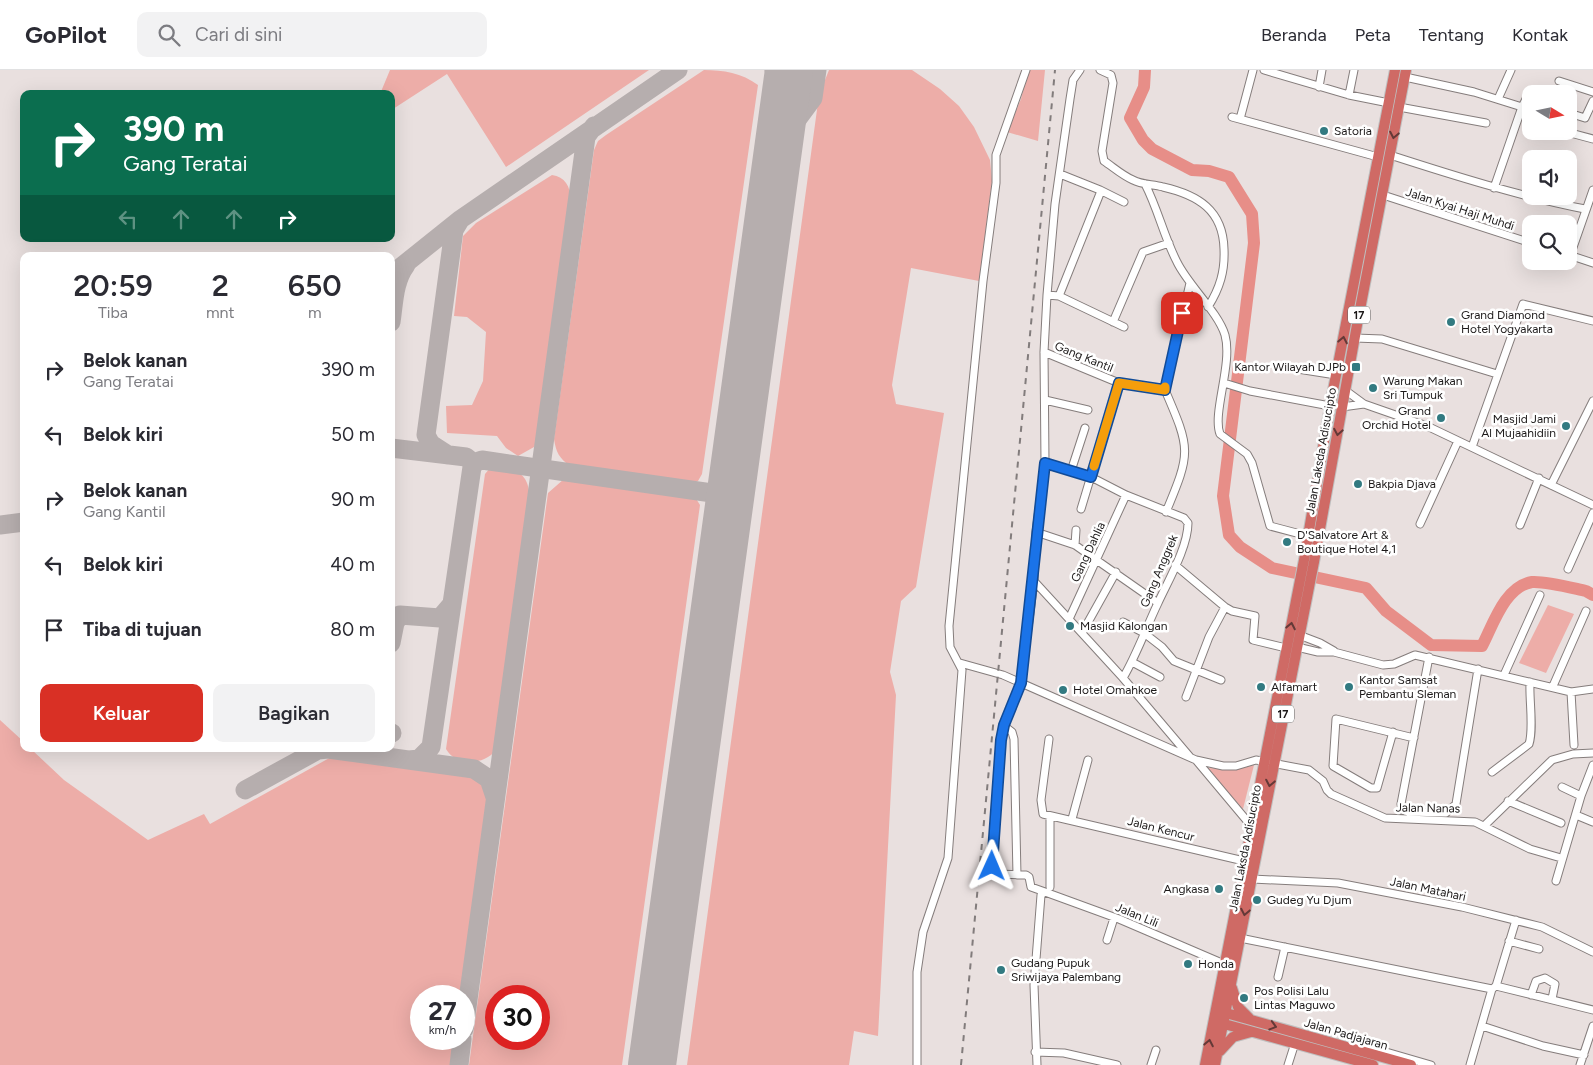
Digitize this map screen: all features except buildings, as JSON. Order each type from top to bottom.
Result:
[{"type":"highway","name":"Jalan Laksda Adisucipto","points":[[1221,1011],[1232,984],[1252,879],[1256,829],[1302,597],[1314,562],[1354,338],[1383,195],[1390,155],[1395,70]]},
{"type":"highway","name":"Jalan Laksda Adisucipto","points":[[1292,647],[1299,635],[1304,560],[1330,406],[1378,157],[1406,73]]},
{"type":"highway","name":"Jalan Laksda Adisucipto","points":[[1221,1011],[1224,964],[1244,861],[1256,829]]},
{"type":"highway","points":[[1232,984],[1238,1007],[1254,1020]]},
{"type":"highway","name":"Jalan Padjajaran","points":[[1221,1011],[1254,1020],[1327,1047],[1411,1065]]},
{"type":"highway","name":"17","points":[[1205,1065],[1221,1011]]},
{"type":"highway","name":"Jalan Padjajaran","points":[[1218,1022],[1295,1043],[1327,1047]]},
{"type":"highway","name":"17","points":[[1215,1061],[1218,1022]]},
{"type":"highway","points":[[1215,1061],[1223,1046],[1233,1037],[1254,1032]]},
{"type":"highway","name":"Jalan Padjajaran","points":[[1342,1051],[1373,1065]]},
{"type":"street","points":[[917,1065],[917,972],[923,932],[945,871],[949,850],[962,676],[960,663],[950,648],[949,626],[983,281],[996,183],[996,155],[1026,70]]},
{"type":"street","points":[[1046,891],[1031,887],[1028,876],[998,874],[992,866],[998,769],[1004,725],[1021,683],[1034,581],[1036,532],[1045,463],[1044,352],[1047,295],[1060,174],[1073,80],[1080,70]]},
{"type":"street","points":[[1100,70],[1111,75],[1113,83],[1105,129],[1104,160],[1128,177],[1145,184],[1174,190],[1194,198],[1212,210],[1217,218],[1224,238],[1224,262],[1221,282],[1208,307]]},
{"type":"street","points":[[1240,119],[1253,70]]},
{"type":"street","points":[[1264,70],[1349,95],[1486,123]]},
{"type":"street","points":[[1319,87],[1322,70]]},
{"type":"street","points":[[1349,95],[1354,70]]},
{"type":"street","points":[[1498,99],[1511,70]]},
{"type":"street","points":[[1406,73],[1522,107],[1494,188]]},
{"type":"street","points":[[1559,81],[1593,92]]},
{"type":"street","points":[[1578,116],[1585,118],[1593,101]]},
{"type":"street","points":[[1232,117],[1378,157]]},
{"type":"street","points":[[1578,135],[1593,139]]},
{"type":"street","points":[[1390,155],[1494,188],[1546,202],[1585,209]]},
{"type":"street","points":[[1060,174],[1124,202]]},
{"type":"street","points":[[1145,184],[1176,261],[1225,334],[1227,348],[1218,430],[1220,434],[1247,454],[1252,463],[1270,526],[1308,536]]},
{"type":"street","points":[[1577,232],[1593,190]]},
{"type":"street","points":[[1059,296],[1101,191]]},
{"type":"street","name":"Jalan Kyai Haji Muhdi","points":[[1383,195],[1522,240]]},
{"type":"street","points":[[1113,322],[1144,252],[1169,243]]},
{"type":"street","points":[[1577,258],[1593,263]]},
{"type":"street","points":[[1045,463],[1091,477],[1126,495],[1166,512],[1184,468],[1186,455],[1180,425],[1165,390],[1190,283]]},
{"type":"street","points":[[1047,295],[1059,296],[1124,327]]},
{"type":"street","points":[[1472,447],[1523,304],[1593,321]]},
{"type":"street","points":[[1354,338],[1382,339],[1497,374]]},
{"type":"street","name":"Gang Kantil","points":[[1044,352],[1119,383],[1165,390]]},
{"type":"street","points":[[1285,367],[1336,375]]},
{"type":"street","points":[[1081,509],[1119,383]]},
{"type":"street","points":[[1224,383],[1250,391],[1330,406]]},
{"type":"street","points":[[1345,390],[1364,404],[1428,426],[1593,505]]},
{"type":"street","points":[[1045,400],[1088,410]]},
{"type":"street","points":[[1551,485],[1593,401]]},
{"type":"street","points":[[1342,407],[1364,404]]},
{"type":"street","points":[[1071,471],[1085,428]]},
{"type":"street","points":[[1420,524],[1458,441]]},
{"type":"street","points":[[1520,524],[1539,478]]},
{"type":"street","name":"Gang Dahlia","points":[[1069,619],[1126,495]]},
{"type":"street","name":"Gang Anggrek","points":[[1123,678],[1175,566],[1188,530],[1188,523],[1184,518],[1166,512]]},
{"type":"street","points":[[1568,568],[1593,513]]},
{"type":"street","points":[[1075,545],[1076,530]]},
{"type":"street","points":[[1036,532],[1075,545],[1158,602]]},
{"type":"street","points":[[1175,566],[1225,607],[1232,611],[1255,616],[1253,640],[1318,652],[1334,652],[1383,666],[1394,664],[1408,656],[1429,657],[1553,686],[1571,692],[1593,688]]},
{"type":"street","points":[[1082,633],[1116,572]]},
{"type":"street","points":[[1034,581],[1123,678],[1256,829]]},
{"type":"street","points":[[1504,675],[1540,595]]},
{"type":"street","points":[[1186,697],[1209,637],[1225,607]]},
{"type":"street","points":[[1553,686],[1586,611]]},
{"type":"street","points":[[1123,622],[1144,633],[1166,650],[1170,658],[1196,671],[1221,680]]},
{"type":"street","points":[[1299,635],[1320,643],[1334,652]]},
{"type":"street","points":[[1429,657],[1400,804],[1402,810],[1408,812],[1439,814],[1450,811],[1456,804],[1478,669]]},
{"type":"street","points":[[1132,662],[1160,677]]},
{"type":"street","name":"Jalan Nanas","points":[[960,663],[993,671],[1194,760],[1223,766],[1236,766],[1252,760],[1309,770],[1318,775],[1331,794],[1386,818],[1406,821],[1466,820],[1484,826],[1530,849],[1561,858]]},
{"type":"street","points":[[1492,772],[1529,744],[1532,732],[1529,716],[1530,682]]},
{"type":"street","points":[[1571,692],[1574,746]]},
{"type":"street","points":[[1393,732],[1377,788],[1371,788],[1333,766],[1336,719],[1393,732],[1414,738]]},
{"type":"street","points":[[1004,725],[1012,732],[1014,738],[1017,875]]},
{"type":"street","points":[[1037,1065],[1034,985],[1046,891],[1050,816],[1043,814],[1041,809],[1048,739]]},
{"type":"street","points":[[1484,826],[1552,760],[1573,754],[1593,753]]},
{"type":"street","points":[[1072,819],[1088,760]]},
{"type":"street","points":[[1556,880],[1561,858],[1593,765]]},
{"type":"street","points":[[1562,787],[1581,796]]},
{"type":"street","points":[[1508,801],[1561,823]]},
{"type":"street","points":[[1576,815],[1593,822]]},
{"type":"street","name":"Jalan Kencur","points":[[1050,816],[1072,819],[1244,861]]},
{"type":"street","name":"Jalan Matahari","points":[[1252,879],[1338,883],[1516,920],[1561,934],[1593,952]]},
{"type":"street","name":"Jalan Lili","points":[[1046,891],[1224,964]]},
{"type":"street","points":[[1107,940],[1114,918]]},
{"type":"street","points":[[1470,1065],[1516,920]]},
{"type":"street","points":[[1240,938],[1531,995],[1593,1010]]},
{"type":"street","points":[[1509,941],[1539,949]]},
{"type":"street","points":[[1278,977],[1285,947]]},
{"type":"street","points":[[1531,995],[1536,980],[1545,978],[1555,984],[1552,1000]]},
{"type":"street","points":[[1482,1026],[1543,1046],[1584,1055]]},
{"type":"street","points":[[1580,1065],[1593,1026]]},
{"type":"street","points":[[1288,1065],[1295,1043]]},
{"type":"street","points":[[1350,1065],[1342,1051],[1362,1046],[1431,1065]]},
{"type":"street","points":[[1151,1065],[1156,1050]]},
{"type":"street","points":[[1036,1052],[1064,1053],[1117,1065]]},
{"type":"shaded area","points":[[390,70],[649,70],[506,167],[447,74],[395,108],[395,90],[382,90]]},
{"type":"shaded area","points":[[704,70],[732,73],[758,85],[702,474],[698,481],[689,483],[570,466],[559,454],[554,439],[594,150],[598,141],[606,135]]},
{"type":"shaded area","points":[[829,70],[912,70],[940,89],[959,106],[974,127],[990,160],[992,181],[979,281],[911,268],[892,385],[896,404],[944,413],[916,587],[901,601],[890,672],[896,695],[878,1036],[854,1031],[849,1065],[687,1065],[819,95]]},
{"type":"shaded area","points":[[1028,70],[1045,70],[1038,141],[1007,132],[1021,99]]},
{"type":"shaded area","points":[[552,175],[565,181],[569,189],[570,204],[540,435],[534,447],[518,456],[506,448],[497,436],[447,433],[446,406],[472,405],[483,381],[486,332],[467,317],[454,316],[463,236],[476,223]]},
{"type":"shaded area","points":[[491,467],[520,473],[527,483],[530,500],[496,750],[485,759],[471,762],[456,759],[446,749],[485,474]]},
{"type":"shaded area","points":[[564,479],[695,497],[700,505],[622,1065],[469,1065],[471,1050],[475,1050],[475,1022],[548,493]]},
{"type":"shaded area","points":[[1548,605],[1574,614],[1546,673],[1519,663]]},
{"type":"shaded area","points":[[0,720],[20,738],[20,752],[34,752],[64,780],[148,840],[204,814],[210,824],[333,756],[386,766],[477,777],[486,787],[489,800],[464,985],[410,985],[410,1050],[454,1050],[452,1065],[0,1065]]},
{"type":"shaded area","points":[[1254,765],[1243,809],[1206,768],[1239,769]]},
{"type":"waterway","points":[[1145,70],[1144,87],[1130,118],[1143,140],[1152,149],[1192,170],[1209,171],[1229,177],[1252,214],[1254,243],[1223,496],[1229,535],[1240,547],[1272,568],[1366,588],[1386,611],[1431,645],[1482,646],[1507,598],[1523,585],[1532,582],[1586,591],[1593,595]]},
{"type":"taxiway","points":[[395,272],[461,219],[678,70]]},
{"type":"taxiway","points":[[774,70],[786,90]]},
{"type":"taxiway","points":[[779,144],[813,98],[817,70]]},
{"type":"taxiway","points":[[470,985],[586,137],[594,126]]},
{"type":"taxiway","points":[[448,455],[431,444],[426,435],[454,230],[460,220]]},
{"type":"taxiway","points":[[395,294],[399,278],[406,265]]},
{"type":"taxiway","points":[[395,448],[466,457],[471,461],[472,467],[431,747],[419,759],[409,760]]},
{"type":"taxiway","points":[[472,467],[476,462],[482,460],[712,493],[720,498],[728,510]]},
{"type":"taxiway","points":[[712,493],[721,491],[733,478]]},
{"type":"taxiway","points":[[0,525],[20,522]]},
{"type":"taxiway","points":[[395,623],[400,615],[440,618],[452,604]]},
{"type":"taxiway","points":[[245,790],[314,752]]},
{"type":"taxiway","points":[[350,752],[474,769],[489,779],[495,797]]},
{"type":"taxiway","points":[[459,1065],[461,1050]]},
{"type":"runway","points":[[652,1065],[789,70]]},
{"type":"railway","points":[[961,1065],[1055,70]]},
{"type":"slow traffic","points":[[1094,466],[1119,383],[1165,390],[1165,387]]},
{"type":"place","name":"Satoria","points":[[1324,131]]},
{"type":"place","name":"Grand Diamond Hotel Yogyakarta","points":[[1451,322]]},
{"type":"place","name":"Kantor Wilayah DJPb","points":[[1356,367]]},
{"type":"place","name":"Warung Makan Sri Tumpuk","points":[[1373,388]]},
{"type":"place","name":"Grand Orchid Hotel","points":[[1441,418]]},
{"type":"place","name":"Masjid Jami Al Mujaahidiin","points":[[1566,426]]},
{"type":"place","name":"Bakpia Djava","points":[[1358,484]]},
{"type":"place","name":"D'Salvatore Art & Boutique Hotel 4,1","points":[[1287,542]]},
{"type":"place","name":"Masjid Kalongan","points":[[1070,626]]},
{"type":"place","name":"Alfamart","points":[[1261,687]]},
{"type":"place","name":"Kantor Samsat Pembantu Sleman","points":[[1349,687]]},
{"type":"place","name":"Hotel Omahkoe","points":[[1063,690]]},
{"type":"place","name":"Angkasa","points":[[1219,889]]},
{"type":"place","name":"Gudeg Yu Djum","points":[[1257,900]]},
{"type":"place","name":"Honda","points":[[1188,964]]},
{"type":"place","name":"Gudang Pupuk Sriwijaya Palembang","points":[[1001,970]]},
{"type":"place","name":"Pos Polisi Lalu Lintas Maguwo","points":[[1244,998]]},
{"type":"route","points":[[992,866],[1001,740],[1004,725],[1021,683],[1034,581],[1036,532],[1045,463],[1091,477],[1119,383],[1165,390],[1182,313]]}]
